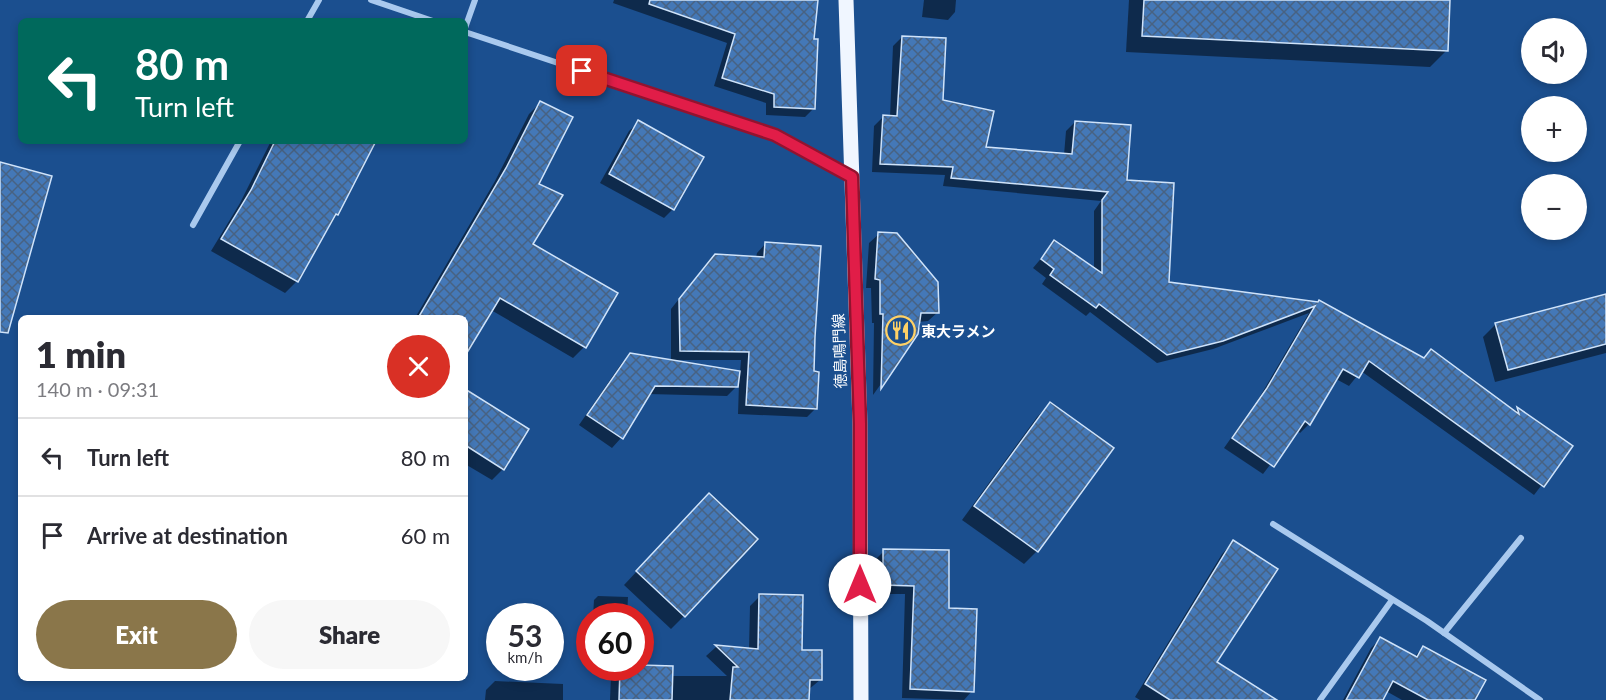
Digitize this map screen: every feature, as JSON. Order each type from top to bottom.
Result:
[{"type":"main road","name":"徳島鳴門線","points":[[846,0],[860,424],[861,700]]},
{"type":"street","points":[[309,18],[319,0]]},
{"type":"street","points":[[371,0],[424,18]]},
{"type":"street","points":[[468,21],[475,0]]},
{"type":"street","points":[[468,31],[775,135],[852,177]]},
{"type":"street","points":[[193,225],[238,144]]},
{"type":"street","points":[[1273,524],[1444,633],[1540,700]]},
{"type":"street","points":[[1444,633],[1521,538]]},
{"type":"street","points":[[1320,700],[1392,600]]},
{"type":"building","points":[[650,0],[818,0],[814,39],[818,39],[815,109],[774,107],[774,94],[722,78],[735,34],[649,4]]},
{"type":"building","points":[[1144,0],[1450,0],[1448,51],[1142,36]]},
{"type":"building","points":[[902,36],[946,38],[943,100],[994,111],[986,147],[1072,154],[1075,121],[1131,125],[1127,180],[1174,183],[1169,282],[1318,302],[1319,300],[1424,358],[1431,349],[1519,414],[1517,407],[1573,446],[1544,487],[1369,361],[1359,378],[1343,369],[1310,425],[1305,421],[1274,467],[1232,438],[1267,388],[1315,306],[1223,341],[1167,355],[1099,304],[1096,308],[1050,275],[1054,269],[1041,259],[1054,240],[1102,273],[1102,200],[1108,192],[951,178],[953,167],[880,164],[883,115],[897,116]]},
{"type":"building","points":[[540,101],[573,117],[539,184],[563,195],[533,244],[618,293],[586,348],[500,298],[468,351],[468,315],[420,315],[506,168]]},
{"type":"building","points":[[638,120],[704,157],[674,210],[609,174]]},
{"type":"building","points":[[274,144],[374,144],[338,215],[336,214],[298,282],[221,239],[251,190]]},
{"type":"building","points":[[0,162],[52,176],[8,333],[0,332]]},
{"type":"building","points":[[878,232],[897,233],[938,282],[939,313],[921,313],[918,334],[881,389],[883,314],[880,314],[880,280],[875,279]]},
{"type":"building","points":[[765,242],[821,246],[814,371],[819,372],[817,409],[746,405],[749,352],[680,351],[679,299],[715,254],[764,257]]},
{"type":"building","points":[[1606,294],[1606,344],[1508,370],[1495,323]]},
{"type":"building","points":[[630,353],[740,371],[738,387],[655,386],[623,439],[587,415]]},
{"type":"building","points":[[468,391],[529,429],[504,470],[468,447]]},
{"type":"building","points":[[1050,402],[1114,448],[1038,552],[974,506]]},
{"type":"building","points":[[709,493],[758,539],[685,617],[636,571]]},
{"type":"building","points":[[1233,540],[1278,569],[1217,662],[1277,700],[1170,700],[1145,684]]},
{"type":"building","points":[[883,549],[949,550],[949,608],[977,609],[974,692],[910,689],[914,586],[883,585]]},
{"type":"building","points":[[759,594],[803,595],[802,650],[822,650],[822,680],[810,680],[809,700],[730,700],[733,667],[738,667],[715,645],[758,649]]},
{"type":"building","points":[[1380,637],[1417,657],[1423,646],[1486,680],[1475,700],[1428,700],[1393,681],[1383,700],[1346,700]]},
{"type":"building","points":[[654,665],[673,666],[672,700],[619,700],[620,681],[654,681]]},
{"type":"place","name":"東大ラメン","points":[[900,331]]},
{"type":"route","points":[[582,71],[775,135],[852,177],[860,424],[860,585]]}]
